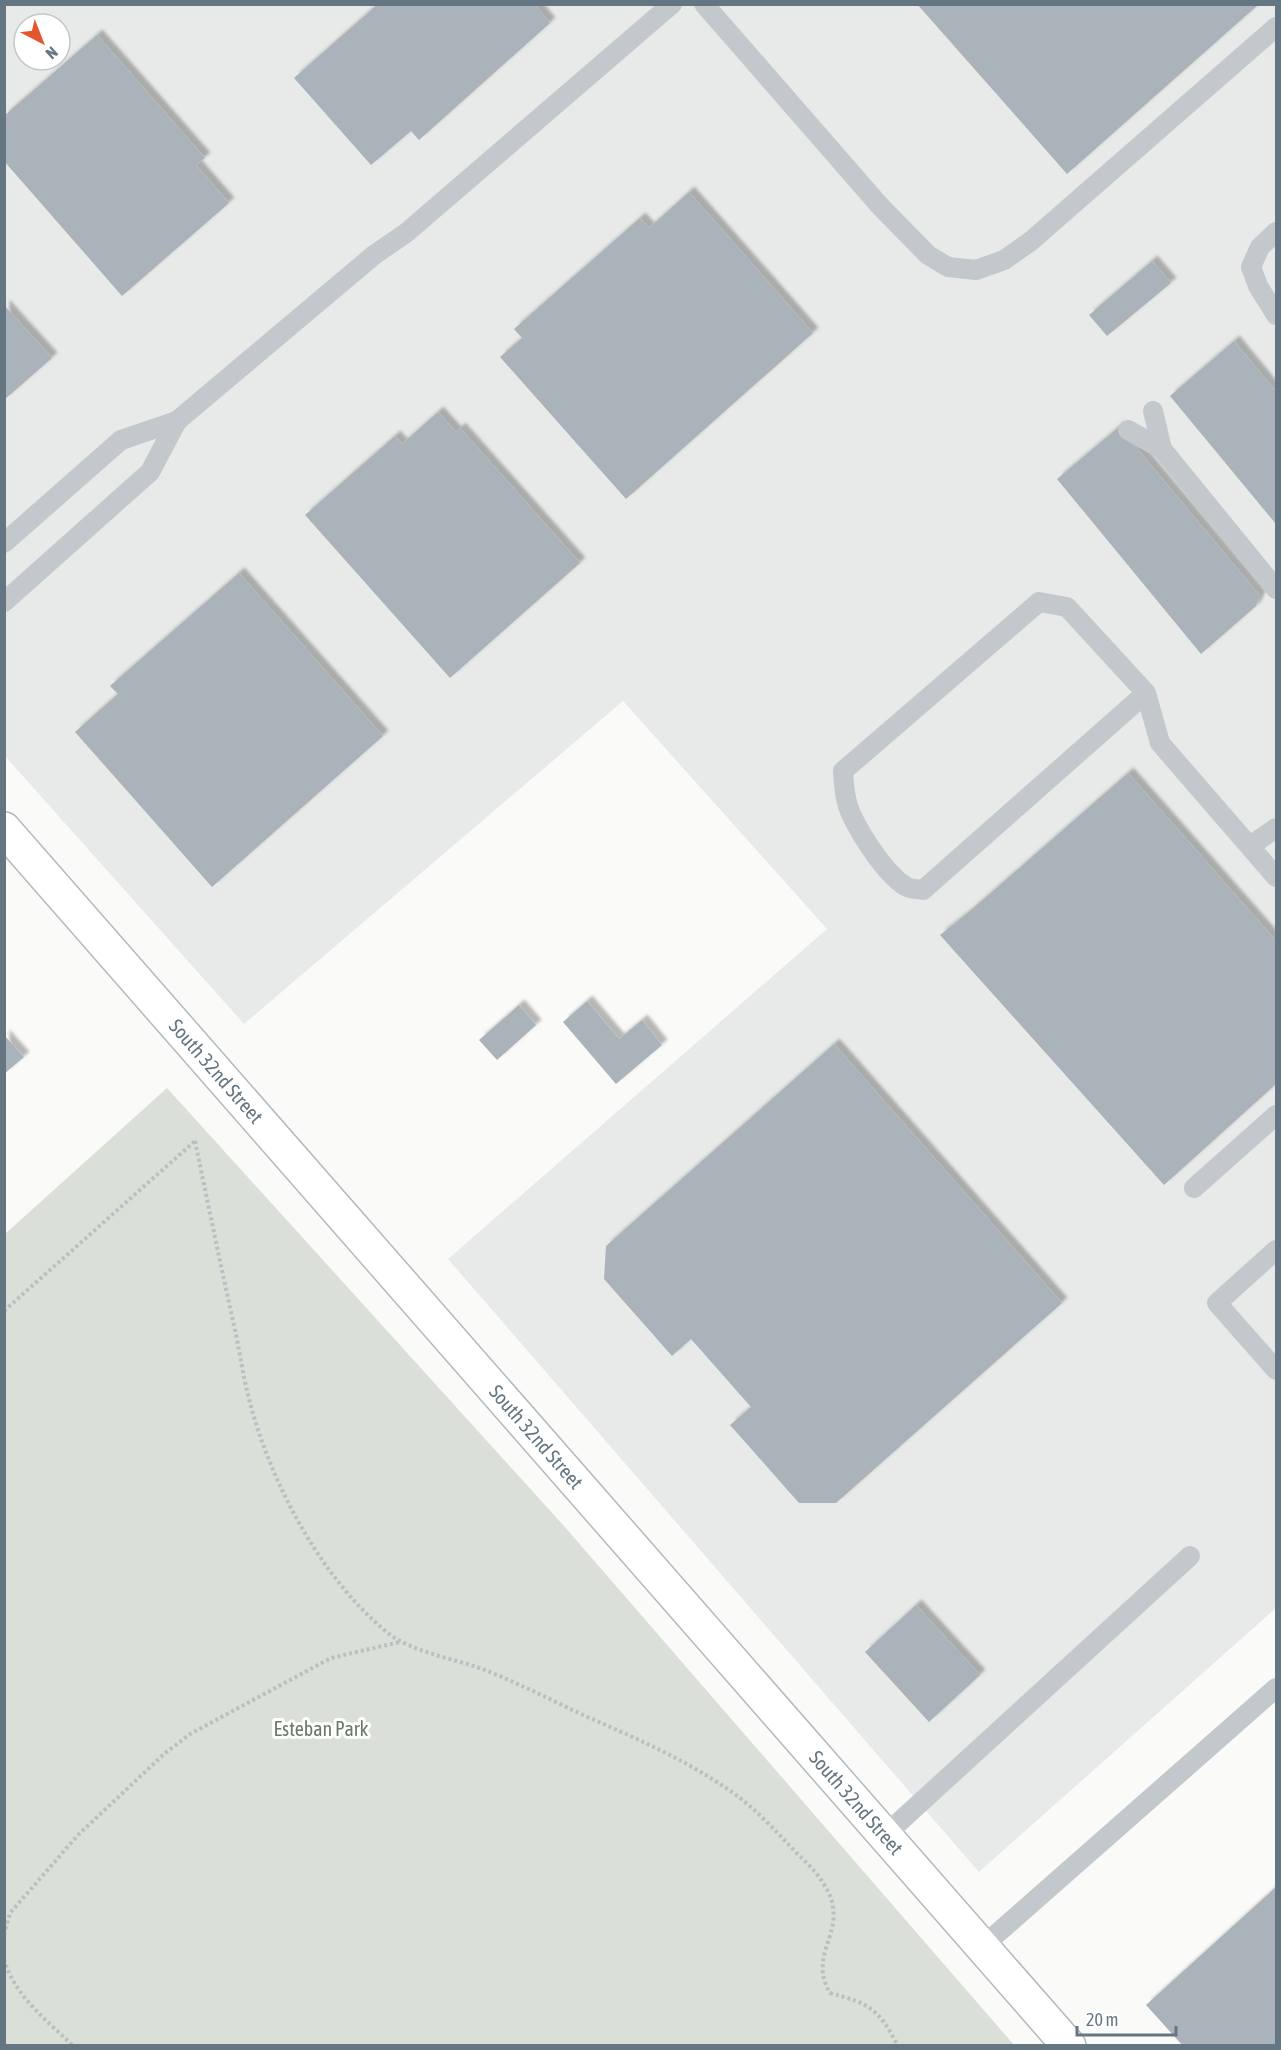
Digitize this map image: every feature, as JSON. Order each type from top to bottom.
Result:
[{"type":"main road","name":"South 32nd Street","points":[[4,829],[1070,2046]]},
{"type":"lane","points":[[4,543],[121,440],[177,421],[374,255],[406,233],[672,4]]},
{"type":"lane","points":[[704,4],[880,206],[928,255],[948,267],[976,270],[1004,260],[1031,241],[1276,27]]},
{"type":"lane","points":[[1276,232],[1260,247],[1251,267],[1258,286],[1276,315]]},
{"type":"lane","points":[[1153,411],[1162,449]]},
{"type":"lane","points":[[4,602],[150,472],[177,421]]},
{"type":"lane","points":[[1128,430],[1162,449],[1276,588]]},
{"type":"lane","points":[[1146,693],[923,890],[906,888],[869,845],[851,815],[844,790],[843,771],[1039,602],[1067,607],[1146,693],[1160,743],[1276,877]]},
{"type":"lane","points":[[1250,846],[1276,828]]},
{"type":"lane","points":[[1194,1188],[1276,1115]]},
{"type":"lane","points":[[1276,1250],[1217,1303],[1276,1370]]},
{"type":"lane","points":[[885,1835],[1190,1556]]},
{"type":"lane","points":[[983,1946],[1276,1688]]},
{"type":"path","points":[[4,1311],[195,1141],[249,1399],[266,1453],[300,1525],[340,1584],[382,1629],[400,1642],[485,1671],[659,1748],[695,1767],[739,1797],[823,1882],[833,1903],[835,1919],[823,1954],[822,1966],[823,1982],[830,1994],[862,2003],[874,2009],[898,2046]]},
{"type":"path","points":[[4,1935],[10,1913],[78,1835],[164,1754],[190,1734],[331,1658],[400,1642]]},
{"type":"path","points":[[4,1959],[8,1972],[24,1998],[73,2046]]},
{"type":"shaded area","points":[[6,4],[1276,5],[1276,1608],[979,1872],[448,1259],[827,929],[623,701],[244,1024],[5,756],[4,8]]},
{"type":"green space","name":"Esteban Park","points":[[167,1088],[564,1526],[1014,2045],[5,2045],[5,1234]]},
{"type":"building","points":[[378,4],[534,4],[550,23],[419,140],[411,131],[371,165],[294,78]]},
{"type":"building","points":[[917,4],[1259,4],[1067,174]]},
{"type":"building","points":[[97,35],[205,158],[196,165],[229,203],[122,296],[4,161],[4,116],[55,72],[72,72],[72,57]]},
{"type":"building","points":[[689,192],[813,333],[626,499],[500,357],[522,338],[514,329],[640,218],[649,228]]},
{"type":"building","points":[[1152,261],[1171,283],[1107,336],[1089,315]]},
{"type":"building","points":[[4,305],[52,358],[4,400]]},
{"type":"building","points":[[1234,341],[1276,392],[1276,524],[1170,396]]},
{"type":"building","points":[[438,412],[456,432],[460,428],[580,563],[450,678],[305,515],[395,436],[402,444]]},
{"type":"building","points":[[1119,427],[1260,596],[1256,606],[1201,654],[1057,479]]},
{"type":"building","points":[[239,573],[383,736],[212,887],[75,732],[118,694],[110,686]]},
{"type":"building","points":[[1128,773],[1276,941],[1276,1084],[1164,1185],[940,935]]},
{"type":"building","points":[[587,1001],[619,1039],[642,1020],[662,1045],[616,1084],[563,1022]]},
{"type":"building","points":[[519,1005],[536,1025],[497,1060],[479,1040]]},
{"type":"building","points":[[4,1035],[24,1057],[4,1074]]},
{"type":"building","points":[[834,1044],[1062,1303],[836,1503],[799,1503],[730,1425],[751,1407],[691,1339],[672,1356],[604,1279],[606,1246]]},
{"type":"building","points":[[916,1605],[980,1675],[929,1722],[865,1652]]},
{"type":"building","points":[[1276,1887],[1276,2046],[1183,2046],[1146,2005]]}]
